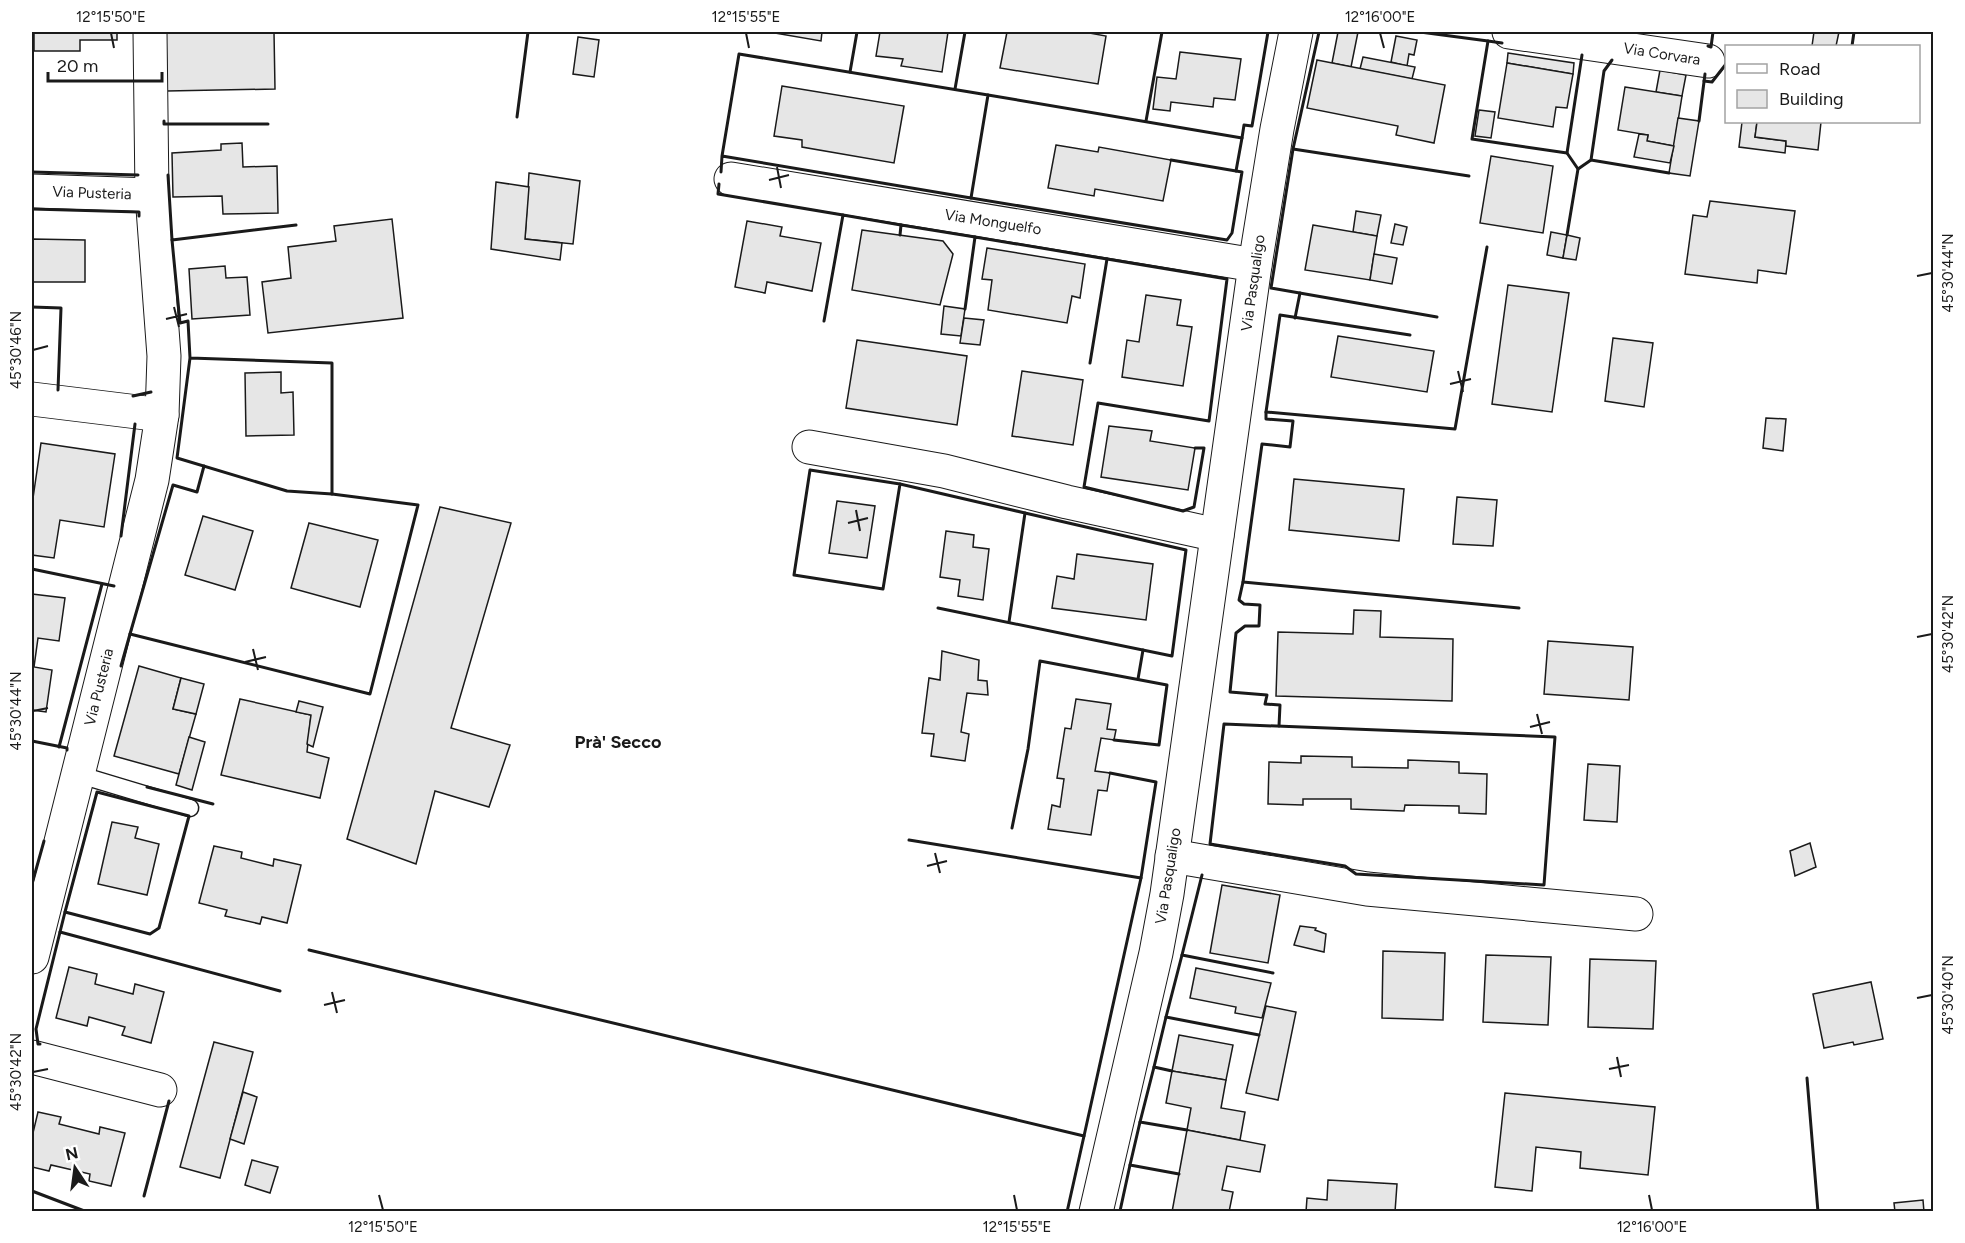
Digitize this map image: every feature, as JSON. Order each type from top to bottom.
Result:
[{"type":"street","name":"Via Pusteria","points":[[32,957],[152,480],[162,415],[164,356],[152,195],[150,32]]},
{"type":"street","name":"Via Pasqualigo","points":[[1096,1212],[1156,953],[1172,856],[1255,265],[1277,129],[1296,32]]},
{"type":"street","name":"Via Corvara","points":[[1509,32],[1708,61]]},
{"type":"street","name":"Via Monguelfo","points":[[731,179],[1255,265]]},
{"type":"street","name":"Via Pusteria","points":[[32,192],[152,195]]},
{"type":"street","points":[[32,399],[162,415]]},
{"type":"street","points":[[809,447],[944,471],[1067,502],[1217,535]]},
{"type":"street","points":[[1172,856],[1367,889],[1636,914]]},
{"type":"street","points":[[32,1057],[160,1090]]},
{"type":"lane","points":[[77,774],[190,807]]},
{"type":"building","points":[[34,32],[117,32],[117,40],[80,40],[80,51],[34,51]]},
{"type":"building","points":[[166,32],[274,32],[275,89],[167,91]]},
{"type":"building","points":[[769,32],[822,32],[821,41]]},
{"type":"building","points":[[880,32],[948,32],[942,72],[901,66],[903,59],[876,56]]},
{"type":"building","points":[[1007,32],[1084,32],[1106,36],[1098,84],[1000,68]]},
{"type":"building","points":[[1338,32],[1358,32],[1351,67],[1332,63]]},
{"type":"building","points":[[1814,32],[1839,32],[1836,45],[1812,45]]},
{"type":"building","points":[[1396,36],[1417,40],[1414,55],[1409,54],[1407,66],[1391,62]]},
{"type":"building","points":[[578,37],[599,40],[594,77],[573,74]]},
{"type":"building","points":[[1180,52],[1241,59],[1235,100],[1214,98],[1213,107],[1171,102],[1170,111],[1153,109],[1157,77],[1176,79]]},
{"type":"building","points":[[1508,53],[1574,63],[1573,74],[1507,63]]},
{"type":"building","points":[[1363,57],[1415,67],[1412,79],[1360,69]]},
{"type":"building","points":[[1317,60],[1445,85],[1434,143],[1396,135],[1398,126],[1307,108]]},
{"type":"building","points":[[1507,63],[1573,74],[1567,108],[1556,107],[1553,127],[1498,118]]},
{"type":"building","points":[[1660,70],[1686,75],[1682,96],[1656,92]]},
{"type":"building","points":[[782,86],[904,106],[894,163],[802,147],[802,140],[774,136]]},
{"type":"building","points":[[1625,87],[1682,96],[1674,146],[1647,141],[1648,135],[1618,130]]},
{"type":"building","points":[[1479,110],[1495,112],[1491,138],[1475,136]]},
{"type":"building","points":[[1678,118],[1699,121],[1690,176],[1669,173]]},
{"type":"building","points":[[1742,123],[1757,123],[1755,137],[1786,141],[1785,153],[1739,147]]},
{"type":"building","points":[[1757,123],[1821,123],[1818,150],[1786,146],[1786,141],[1755,137]]},
{"type":"building","points":[[1639,134],[1648,135],[1647,141],[1674,146],[1670,163],[1634,157]]},
{"type":"building","points":[[242,143],[243,167],[277,166],[278,213],[223,214],[222,196],[173,197],[172,153],[221,150],[221,144]]},
{"type":"building","points":[[1056,145],[1098,152],[1099,147],[1171,160],[1163,201],[1095,189],[1094,196],[1048,188]]},
{"type":"building","points":[[1491,156],[1553,166],[1543,233],[1480,223]]},
{"type":"building","points":[[529,173],[580,181],[573,244],[525,239]]},
{"type":"building","points":[[496,182],[529,187],[525,239],[562,243],[560,260],[491,249]]},
{"type":"building","points":[[1710,201],[1795,211],[1786,274],[1758,270],[1757,283],[1685,274],[1693,215],[1707,217]]},
{"type":"building","points":[[1356,211],[1381,215],[1377,236],[1353,232]]},
{"type":"building","points":[[392,219],[403,318],[268,333],[262,282],[291,278],[288,247],[336,241],[334,226]]},
{"type":"building","points":[[747,221],[782,227],[780,236],[821,243],[812,291],[767,282],[765,293],[735,287]]},
{"type":"building","points":[[1395,224],[1407,227],[1403,245],[1391,243]]},
{"type":"building","points":[[1313,225],[1377,236],[1370,280],[1305,270]]},
{"type":"building","points":[[862,230],[943,241],[953,254],[940,305],[852,290]]},
{"type":"building","points":[[1551,232],[1567,235],[1563,258],[1547,255]]},
{"type":"building","points":[[1567,235],[1580,238],[1576,260],[1563,258]]},
{"type":"building","points":[[32,239],[85,240],[85,282],[32,282]]},
{"type":"building","points":[[987,248],[1085,264],[1080,298],[1072,296],[1067,323],[988,310],[992,280],[982,279]]},
{"type":"building","points":[[1374,254],[1397,258],[1392,284],[1370,280]]},
{"type":"building","points":[[225,266],[226,278],[247,277],[250,315],[192,319],[189,269]]},
{"type":"building","points":[[1508,285],[1569,293],[1552,412],[1492,404]]},
{"type":"building","points":[[1146,295],[1181,300],[1177,325],[1192,327],[1183,386],[1122,377],[1127,340],[1139,342]]},
{"type":"building","points":[[944,306],[965,309],[961,336],[941,334]]},
{"type":"building","points":[[964,318],[984,320],[980,345],[960,343]]},
{"type":"building","points":[[1338,336],[1434,351],[1427,392],[1331,377]]},
{"type":"building","points":[[1613,338],[1653,343],[1644,407],[1605,401]]},
{"type":"building","points":[[857,340],[967,356],[957,425],[846,408]]},
{"type":"building","points":[[1022,371],[1083,380],[1073,445],[1012,436]]},
{"type":"building","points":[[281,372],[281,393],[293,392],[294,435],[246,436],[245,373]]},
{"type":"building","points":[[1766,418],[1786,419],[1783,451],[1763,448]]},
{"type":"building","points":[[1109,426],[1152,431],[1150,441],[1195,448],[1188,490],[1101,477]]},
{"type":"building","points":[[41,443],[115,454],[104,527],[60,520],[54,558],[32,555],[32,505]]},
{"type":"building","points":[[1294,479],[1404,489],[1399,541],[1289,530]]},
{"type":"building","points":[[1457,497],[1497,500],[1493,546],[1453,544]]},
{"type":"building","points":[[837,501],[875,506],[867,558],[829,553]]},
{"type":"building","points":[[440,507],[511,523],[451,728],[510,745],[489,807],[435,791],[416,864],[347,839]]},
{"type":"building","points":[[203,516],[253,531],[235,590],[185,575]]},
{"type":"building","points":[[309,523],[378,540],[360,607],[291,588]]},
{"type":"building","points":[[946,531],[974,535],[973,547],[989,549],[983,600],[958,596],[960,580],[940,577]]},
{"type":"building","points":[[1077,554],[1153,564],[1146,620],[1052,608],[1057,576],[1074,579]]},
{"type":"building","points":[[32,594],[65,598],[59,641],[38,638],[34,667],[52,670],[46,712],[32,710]]},
{"type":"building","points":[[1354,610],[1381,611],[1380,637],[1453,639],[1452,701],[1276,696],[1278,632],[1353,634]]},
{"type":"building","points":[[1548,641],[1633,647],[1629,700],[1544,694]]},
{"type":"building","points":[[942,651],[979,660],[978,680],[987,681],[988,695],[967,693],[961,732],[969,734],[965,761],[931,756],[934,734],[922,733],[929,678],[940,680]]},
{"type":"building","points":[[139,666],[181,678],[173,709],[196,714],[179,774],[114,756]]},
{"type":"building","points":[[181,678],[204,684],[196,714],[173,709]]},
{"type":"building","points":[[240,699],[311,715],[307,752],[329,758],[320,798],[221,775]]},
{"type":"building","points":[[1076,699],[1111,704],[1107,729],[1116,730],[1114,740],[1101,738],[1095,771],[1110,773],[1107,791],[1098,790],[1091,835],[1048,829],[1052,805],[1060,807],[1064,779],[1057,778],[1065,728],[1071,729]]},
{"type":"building","points":[[299,701],[323,707],[313,747],[307,744],[311,715],[296,712]]},
{"type":"building","points":[[189,737],[205,742],[192,790],[176,785]]},
{"type":"building","points":[[1301,756],[1352,757],[1352,767],[1408,768],[1408,760],[1459,762],[1459,773],[1487,774],[1486,814],[1459,813],[1459,806],[1405,805],[1404,811],[1351,809],[1351,799],[1303,799],[1303,805],[1268,804],[1269,762],[1301,763]]},
{"type":"building","points":[[1588,764],[1620,766],[1617,822],[1584,820]]},
{"type":"building","points":[[112,822],[138,827],[135,838],[159,844],[147,895],[98,884]]},
{"type":"building","points":[[1810,843],[1816,867],[1795,876],[1790,851]]},
{"type":"building","points":[[214,846],[242,852],[241,858],[273,866],[274,859],[301,865],[287,923],[262,917],[260,924],[225,916],[227,910],[199,903]]},
{"type":"building","points":[[1222,885],[1280,895],[1268,963],[1210,953]]},
{"type":"building","points":[[1300,926],[1316,928],[1315,930],[1326,934],[1324,952],[1294,945]]},
{"type":"building","points":[[1383,951],[1445,953],[1443,1020],[1382,1018]]},
{"type":"building","points":[[1486,955],[1551,957],[1548,1025],[1483,1022]]},
{"type":"building","points":[[1590,959],[1656,961],[1653,1029],[1588,1027]]},
{"type":"building","points":[[69,967],[97,974],[95,984],[133,994],[135,984],[164,992],[151,1043],[122,1035],[125,1027],[89,1017],[87,1026],[56,1018]]},
{"type":"building","points":[[1196,968],[1271,983],[1262,1018],[1235,1013],[1236,1007],[1190,998]]},
{"type":"building","points":[[1871,982],[1883,1039],[1824,1048],[1813,994]]},
{"type":"building","points":[[1266,1006],[1296,1012],[1278,1100],[1246,1093]]},
{"type":"building","points":[[1179,1035],[1233,1045],[1226,1080],[1172,1071]]},
{"type":"building","points":[[214,1042],[253,1052],[220,1178],[180,1167]]},
{"type":"building","points":[[1172,1071],[1226,1080],[1221,1108],[1245,1112],[1240,1140],[1187,1130],[1191,1108],[1166,1103]]},
{"type":"building","points":[[243,1092],[257,1097],[244,1144],[230,1139]]},
{"type":"building","points":[[1505,1093],[1655,1107],[1648,1175],[1580,1168],[1581,1152],[1536,1147],[1532,1191],[1495,1187]]},
{"type":"building","points":[[38,1112],[61,1117],[59,1124],[99,1134],[100,1127],[125,1133],[111,1186],[89,1181],[90,1174],[51,1165],[49,1171],[32,1167],[32,1137]]},
{"type":"building","points":[[1187,1130],[1265,1145],[1260,1172],[1227,1166],[1222,1190],[1233,1192],[1229,1212],[1172,1212]]},
{"type":"building","points":[[252,1160],[278,1167],[270,1193],[245,1185]]},
{"type":"building","points":[[1328,1180],[1397,1184],[1395,1212],[1306,1212],[1307,1198],[1327,1200]]},
{"type":"building","points":[[1923,1200],[1924,1212],[1895,1212],[1894,1203]]},
{"type":"wall","points":[[517,117],[528,32]]},
{"type":"wall","points":[[850,72],[857,32]]},
{"type":"wall","points":[[955,89],[965,32]]},
{"type":"wall","points":[[1146,121],[1162,32]]},
{"type":"wall","points":[[1242,138],[1244,125],[1252,126],[1268,32]]},
{"type":"wall","points":[[1319,32],[1293,149],[1469,176]]},
{"type":"wall","points":[[1420,32],[1488,41]]},
{"type":"wall","points":[[1708,46],[1711,47],[1713,32]]},
{"type":"wall","points":[[1852,45],[1854,32]]},
{"type":"wall","points":[[1502,43],[1488,41],[1472,139],[1567,153],[1578,169]]},
{"type":"wall","points":[[721,172],[722,156],[739,54],[988,95],[971,198],[722,156]]},
{"type":"wall","points":[[1567,153],[1582,55]]},
{"type":"wall","points":[[1612,60],[1604,71],[1591,160],[1669,173]]},
{"type":"wall","points":[[1704,81],[1712,82],[1725,65]]},
{"type":"wall","points":[[1699,121],[1705,74]]},
{"type":"wall","points":[[988,95],[1242,138],[1236,171]]},
{"type":"wall","points":[[164,121],[164,124],[268,124]]},
{"type":"wall","points":[[1293,149],[1271,288],[1437,317]]},
{"type":"wall","points":[[971,198],[1227,240],[1232,233],[1242,172],[1171,160]]},
{"type":"wall","points":[[1567,235],[1578,169],[1591,160]]},
{"type":"wall","points":[[32,172],[138,175]]},
{"type":"wall","points":[[168,175],[172,240],[296,225]]},
{"type":"wall","points":[[719,184],[718,194],[843,215]]},
{"type":"wall","points":[[32,209],[139,212],[139,216]]},
{"type":"wall","points":[[824,321],[843,215],[901,225]]},
{"type":"wall","points":[[900,235],[901,225],[975,237]]},
{"type":"wall","points":[[965,309],[975,237],[1107,259]]},
{"type":"wall","points":[[172,240],[180,323],[188,321],[190,358],[332,363],[332,494],[287,491],[177,458],[190,358]]},
{"type":"wall","points":[[1410,335],[1280,315],[1266,412],[1455,429],[1487,247]]},
{"type":"wall","points":[[1090,363],[1107,259],[1227,279],[1209,421],[1098,403],[1084,487],[1183,511],[1194,507],[1204,448],[1195,448]]},
{"type":"wall","points":[[1295,318],[1300,293]]},
{"type":"wall","points":[[32,307],[61,308],[58,390]]},
{"type":"wall","points":[[133,396],[151,392]]},
{"type":"wall","points":[[1266,412],[1266,419],[1293,421],[1290,447],[1262,444],[1243,582],[1519,608]]},
{"type":"wall","points":[[121,536],[135,424]]},
{"type":"wall","points":[[204,466],[197,492],[173,485],[130,634],[370,694],[418,505],[332,494]]},
{"type":"wall","points":[[810,470],[900,484],[883,589],[794,575],[810,470]]},
{"type":"wall","points":[[900,484],[1025,513],[1009,622]]},
{"type":"wall","points":[[938,608],[1172,656],[1186,550],[1025,513]]},
{"type":"wall","points":[[32,569],[114,586]]},
{"type":"wall","points":[[1243,582],[1239,600],[1244,604],[1260,605],[1259,626],[1245,626],[1236,633],[1230,692],[1267,695],[1265,704],[1280,705],[1279,726]]},
{"type":"wall","points":[[59,747],[102,584]]},
{"type":"wall","points":[[121,666],[130,634]]},
{"type":"wall","points":[[1138,679],[1143,650]]},
{"type":"wall","points":[[1012,828],[1028,749],[1040,661],[1167,685],[1159,745],[1114,740]]},
{"type":"wall","points":[[1224,724],[1555,737],[1544,885],[1356,874],[1345,866],[1210,844],[1224,724]]},
{"type":"wall","points":[[32,741],[67,748],[67,750]]},
{"type":"wall","points":[[909,840],[1141,878],[1156,782],[1110,773]]},
{"type":"wall","points":[[147,787],[213,804]]},
{"type":"wall","points":[[97,792],[189,816],[159,928],[150,934],[65,912],[97,792]]},
{"type":"wall","points":[[32,884],[44,841]]},
{"type":"wall","points":[[1202,875],[1182,955],[1273,973]]},
{"type":"wall","points":[[1084,1136],[1141,878]]},
{"type":"wall","points":[[65,912],[60,932],[280,991]]},
{"type":"wall","points":[[40,1044],[38,1044],[36,1029],[60,932]]},
{"type":"wall","points":[[309,950],[1084,1136],[1067,1212]]},
{"type":"wall","points":[[1182,955],[1166,1017],[1259,1035]]},
{"type":"wall","points":[[1166,1017],[1154,1067],[1172,1071]]},
{"type":"wall","points":[[1154,1067],[1140,1122],[1187,1130]]},
{"type":"wall","points":[[1807,1078],[1818,1212]]},
{"type":"wall","points":[[144,1196],[169,1101]]},
{"type":"wall","points":[[1140,1122],[1130,1165],[1179,1174]]},
{"type":"wall","points":[[1124,1212],[1120,1211],[1130,1165]]},
{"type":"wall","points":[[32,1191],[87,1212]]},
{"type":"district","name":"Prà' Secco","points":[[618,742]]}]
